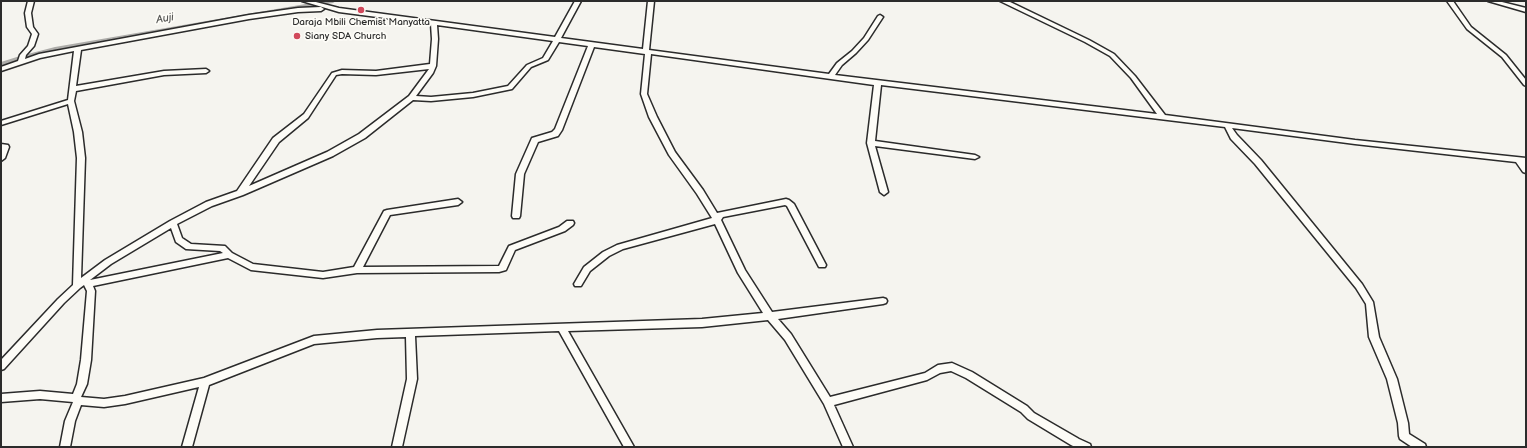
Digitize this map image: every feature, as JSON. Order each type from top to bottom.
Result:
[{"type":"street","points":[[22,58],[31,46],[35,34],[30,27],[28,13],[31,1]]},
{"type":"street","points":[[307,1],[322,6],[434,23],[831,77],[1355,142],[1522,160],[1526,170]]},
{"type":"street","points":[[411,98],[431,99],[472,96],[510,88],[529,66],[546,59],[578,1]]},
{"type":"street","points":[[650,1],[644,94],[653,117],[672,153],[718,220],[741,271],[770,316],[788,337],[828,402],[848,447]]},
{"type":"street","points":[[1003,1],[1088,41],[1112,55],[1133,77],[1163,117]]},
{"type":"street","points":[[1450,1],[1469,28],[1504,56],[1526,84]]},
{"type":"street","points":[[1491,1],[1524,9]]},
{"type":"street","points":[[1,69],[22,58],[308,8],[334,8]]},
{"type":"street","points":[[831,77],[839,64],[854,52],[866,39],[880,17]]},
{"type":"street","points":[[88,282],[108,262],[173,223],[209,204],[240,193],[330,154],[362,136],[411,98],[430,73],[433,66],[435,39],[434,23]]},
{"type":"street","points":[[516,216],[520,174],[536,140],[555,134],[558,130],[592,44]]},
{"type":"street","points":[[77,286],[81,158],[78,132],[71,101],[78,49]]},
{"type":"street","points":[[240,193],[276,140],[306,116],[334,74],[342,72],[376,72],[433,66]]},
{"type":"street","points":[[73,89],[164,74],[206,71]]},
{"type":"street","points":[[878,83],[871,144],[884,192]]},
{"type":"street","points":[[1,123],[71,101]]},
{"type":"street","points":[[1227,125],[1234,137],[1258,162],[1359,286],[1370,304],[1374,337],[1392,379],[1403,423],[1404,436],[1421,447]]},
{"type":"street","points":[[871,144],[975,157]]},
{"type":"street","points":[[1,146],[5,147],[1,158]]},
{"type":"street","points":[[357,270],[387,213],[458,202]]},
{"type":"street","points":[[578,284],[587,269],[606,254],[620,246],[718,220],[720,215],[729,212],[786,202],[790,204],[822,264]]},
{"type":"street","points":[[173,223],[179,240],[189,247],[218,247],[251,267],[323,275],[357,270],[499,269],[503,268],[512,248],[562,228],[570,223]]},
{"type":"street","points":[[1,366],[77,286],[88,282],[229,255]]},
{"type":"street","points":[[65,447],[70,421],[82,384],[86,360],[91,297],[88,282]]},
{"type":"street","points":[[1,398],[40,395],[104,403],[125,400],[205,382],[314,340],[377,334],[702,323],[770,316],[883,301]]},
{"type":"street","points":[[562,328],[629,447]]},
{"type":"street","points":[[397,447],[412,379],[410,333]]},
{"type":"street","points":[[828,402],[927,376],[938,369],[952,367],[969,375],[1024,409],[1031,416],[1086,447]]},
{"type":"street","points":[[187,447],[205,382]]},
{"type":"waterway","name":"Auji","points":[[1,64],[55,49],[333,1]]},
{"type":"place","name":"Daraja Mbili Chemist Manyatta","points":[[361,10]]},
{"type":"place","name":"Siany SDA Church","points":[[297,36]]}]
